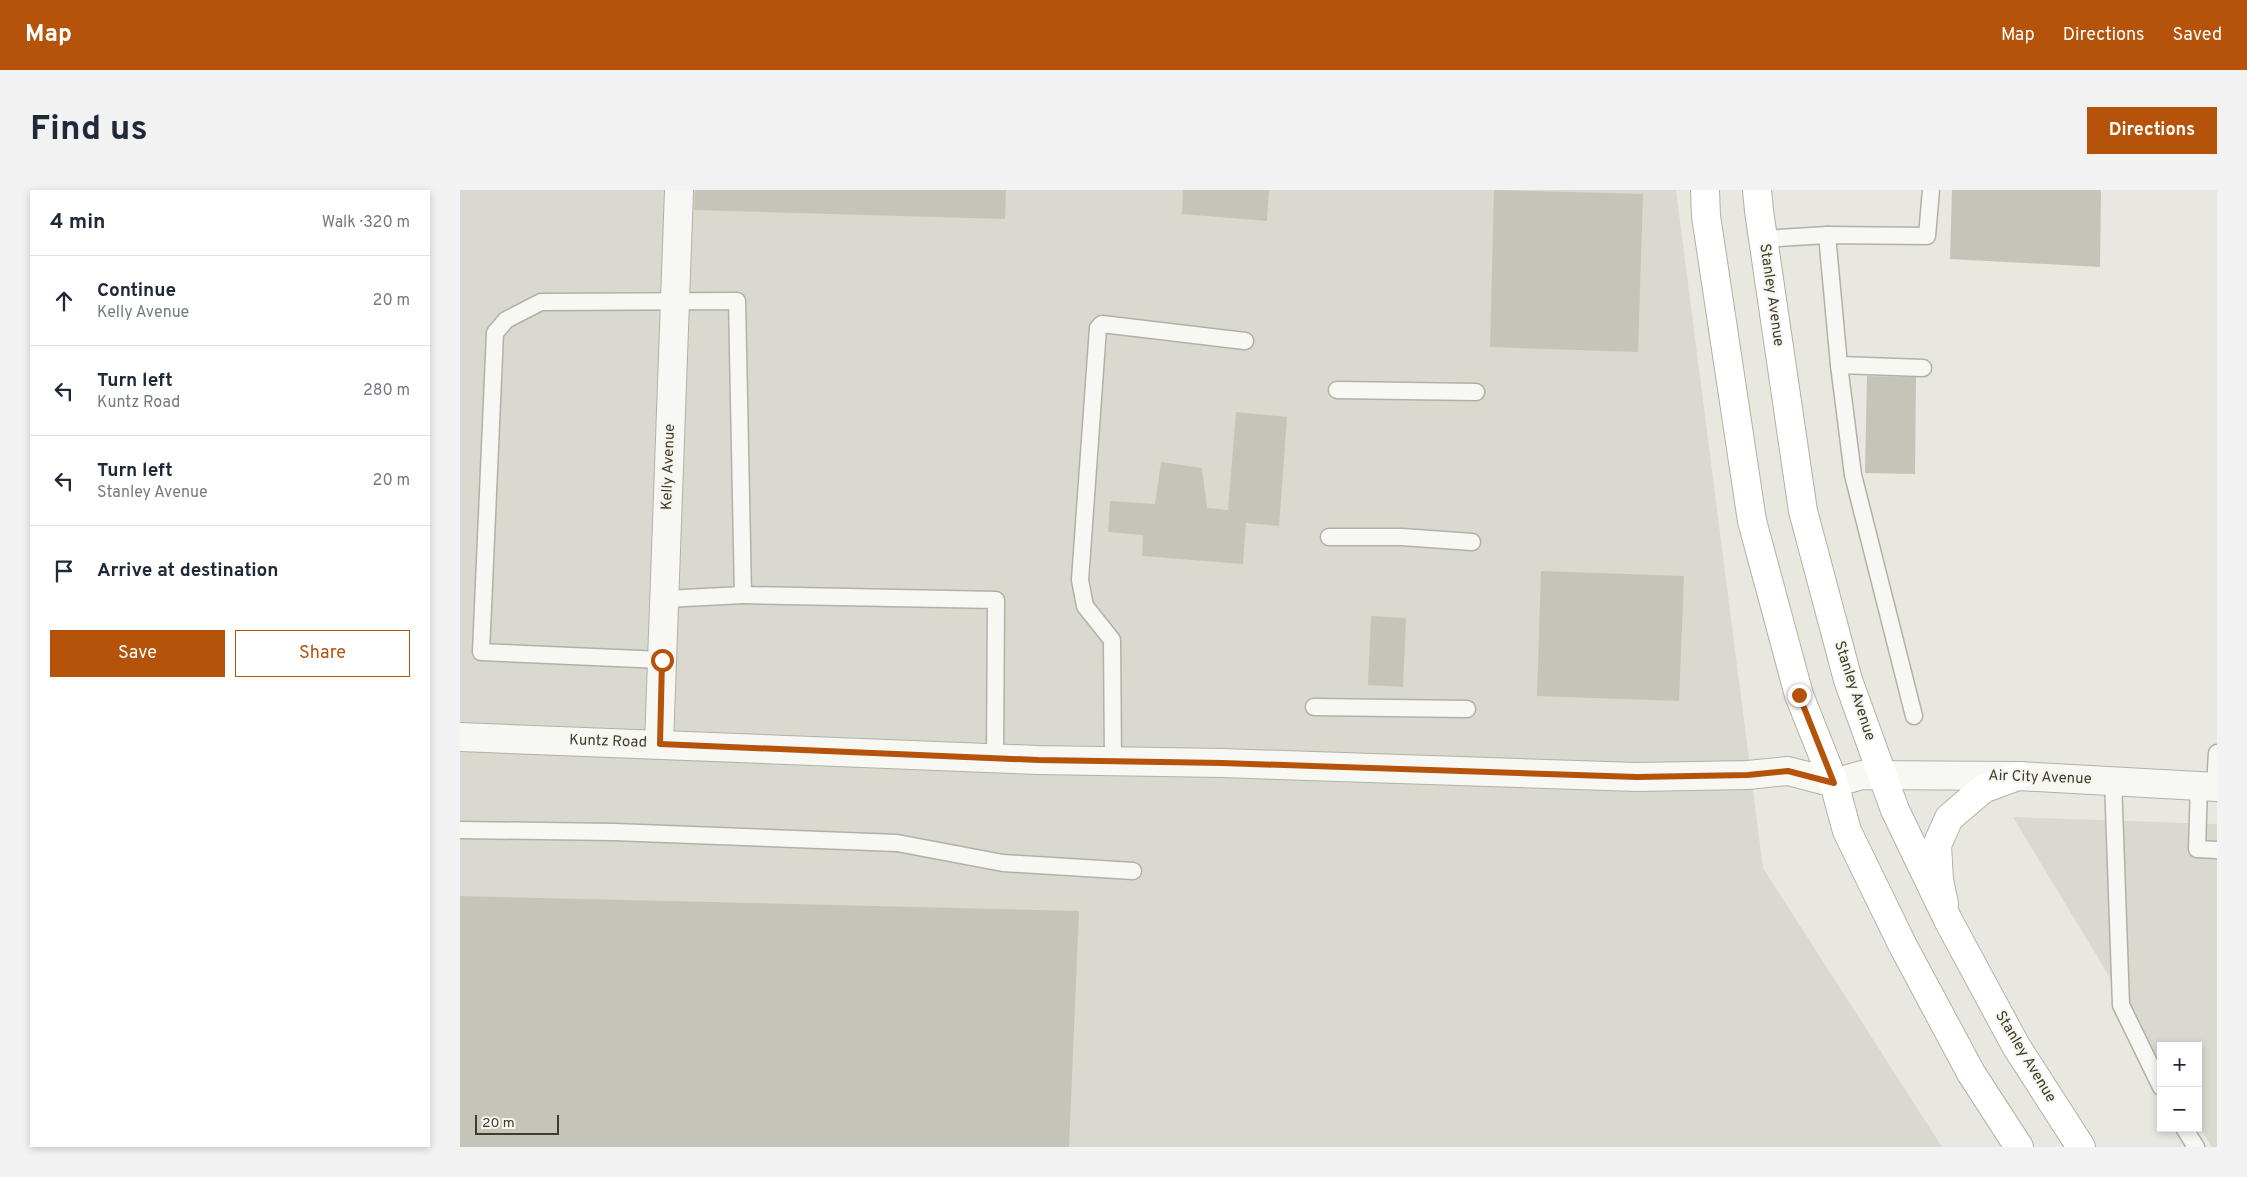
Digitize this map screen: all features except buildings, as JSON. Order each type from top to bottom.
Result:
[{"type":"main road","points":[[1705,190],[1706,216],[1752,521],[1799,695],[1834,783],[1847,831],[1902,944],[1971,1073],[2019,1147]]},
{"type":"main road","name":"Stanley Avenue","points":[[1757,190],[1803,511],[1872,775],[1895,810],[1948,920],[2016,1046],[2081,1147]]},
{"type":"main road","points":[[1948,920],[1939,880],[1937,845],[1949,818],[1983,789],[2018,776]]},
{"type":"street","name":"Kelly Avenue","points":[[660,744],[678,190]]},
{"type":"street","name":"Kuntz Road","points":[[460,738],[995,758],[1222,763],[1637,777],[1748,775],[1788,771],[1834,783]]},
{"type":"street","points":[[1834,783],[1872,775]]},
{"type":"street","name":"Air City Avenue","points":[[1872,775],[2018,776],[2210,786]]},
{"type":"lane","points":[[1763,239],[1827,235],[1927,236],[1931,190]]},
{"type":"lane","points":[[1827,235],[1839,365],[1853,475],[1914,716]]},
{"type":"lane","points":[[662,660],[481,652],[495,333],[506,320],[541,302],[737,301],[743,595]]},
{"type":"lane","points":[[1113,761],[1112,640],[1085,606],[1080,580],[1098,328],[1102,324],[1245,341]]},
{"type":"lane","points":[[1839,365],[1923,368]]},
{"type":"lane","points":[[1337,390],[1476,392]]},
{"type":"lane","points":[[1329,537],[1402,537],[1472,542]]},
{"type":"lane","points":[[664,599],[743,595],[996,600],[995,758]]},
{"type":"lane","points":[[1314,707],[1467,709]]},
{"type":"lane","points":[[2217,753],[2197,849],[2217,850]]},
{"type":"lane","points":[[2113,780],[2121,1005],[2157,1079]]},
{"type":"lane","points":[[460,830],[614,832],[897,843],[1004,863],[1133,871]]},
{"type":"lane","points":[[2187,1132],[2196,1147]]},
{"type":"shaded area","points":[[460,190],[1676,190],[1763,868],[1942,1147],[460,1147]]},
{"type":"shaded area","points":[[2013,817],[2217,824],[2217,1147],[2212,1147],[2202,1131],[2202,1042],[2157,1042],[2157,1055]]},
{"type":"route","points":[[662,660],[660,744],[1038,760],[1222,763],[1637,777],[1748,775],[1788,771],[1834,783],[1799,695]]}]
